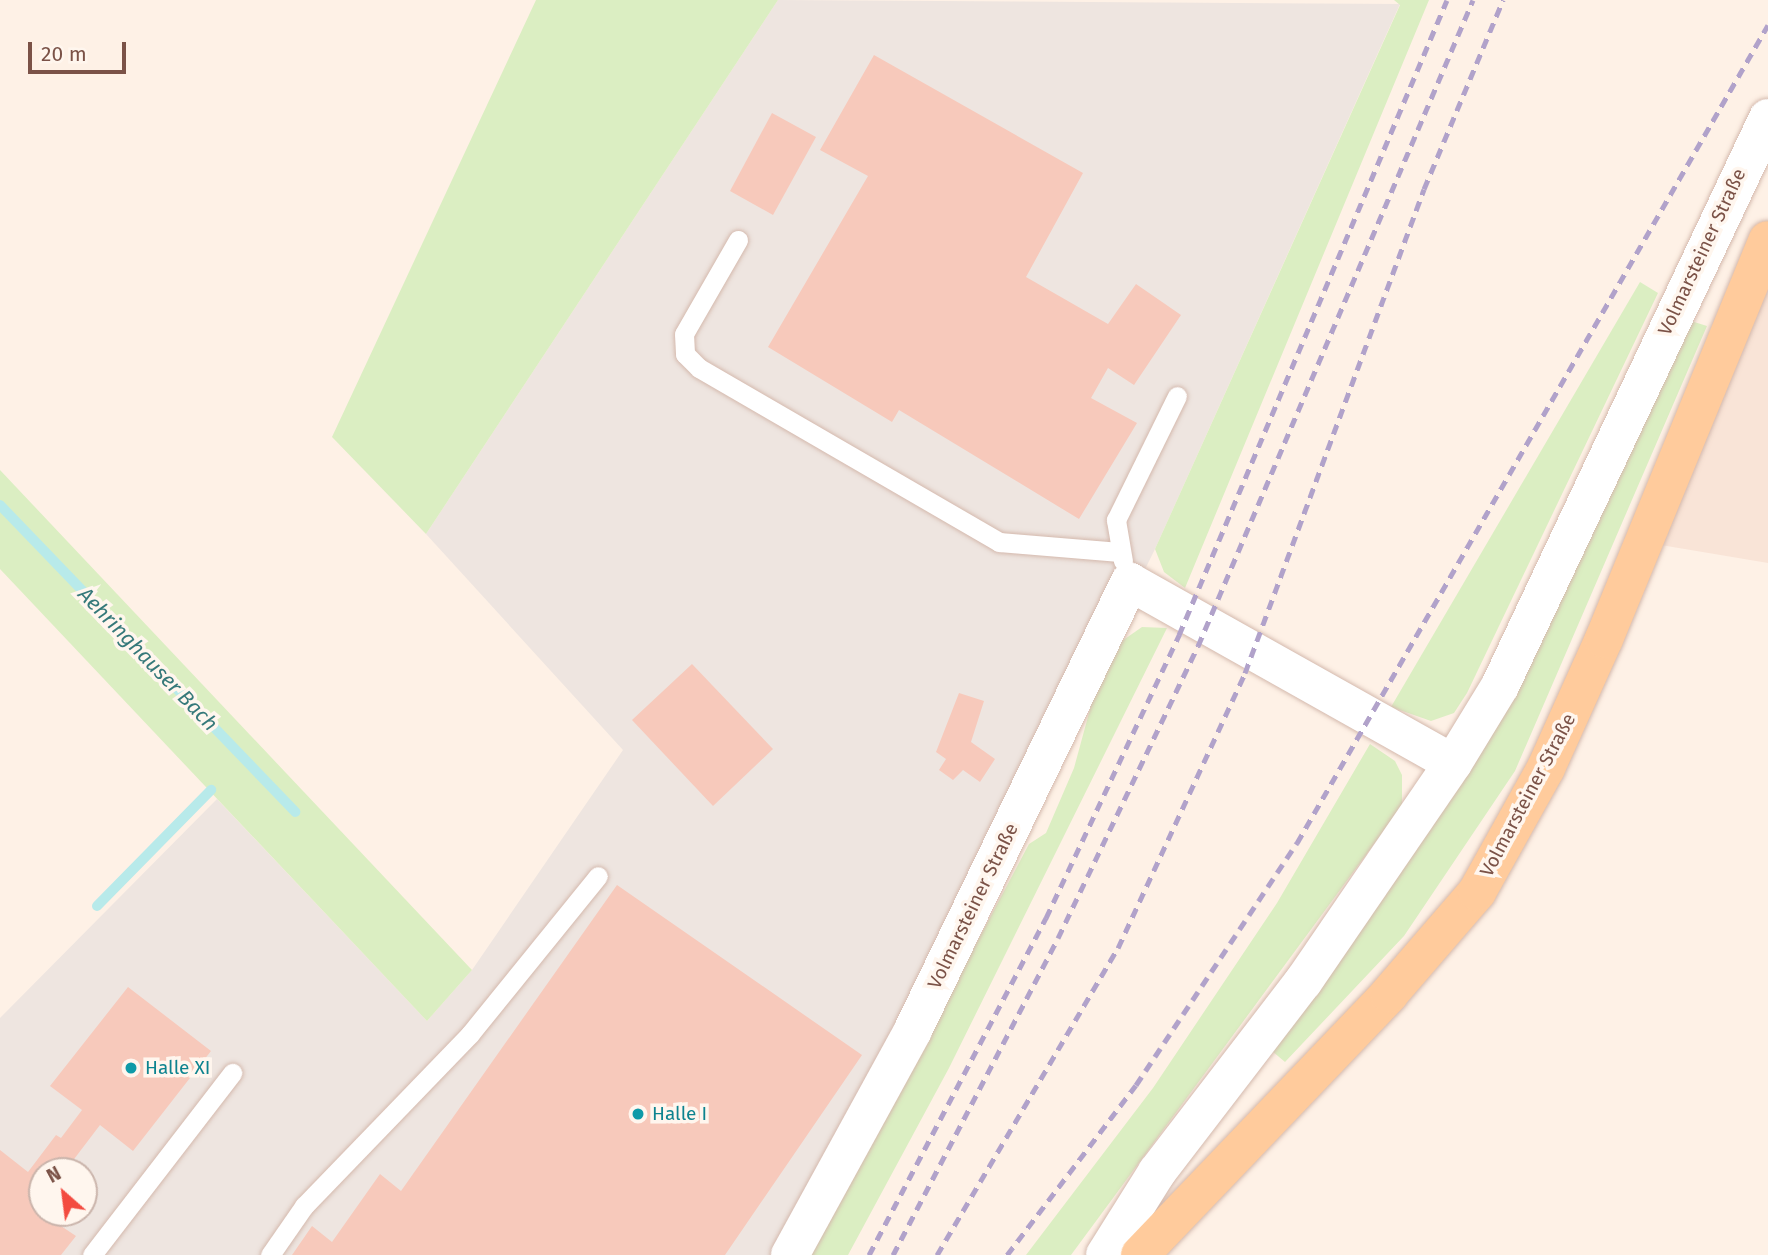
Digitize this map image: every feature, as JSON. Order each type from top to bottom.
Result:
[{"type":"main road","name":"Volmarsteiner Straße","points":[[1140,1255],[1389,994],[1477,892],[1546,768],[1604,639],[1768,240]]},
{"type":"street","name":"Volmarsteiner Straße","points":[[1105,1255],[1157,1172],[1303,982],[1453,763],[1500,686],[1768,118]]},
{"type":"street","name":"Volmarsteiner Straße","points":[[790,1255],[913,1030],[1125,567]]},
{"type":"street","points":[[1125,567],[1453,763]]},
{"type":"lane","points":[[738,240],[684,334],[685,354],[698,368],[999,542],[1125,567],[1116,520],[1177,396]]},
{"type":"lane","points":[[270,1255],[304,1206],[470,1034],[598,876]]},
{"type":"lane","points":[[92,1255],[232,1073]]},
{"type":"shaded area","points":[[778,0],[1400,4],[1155,549],[807,1255],[0,1255],[0,1018],[217,799],[427,1021],[472,970],[623,750],[426,534]]},
{"type":"shaded area","points":[[1768,240],[1768,563],[1643,542]]},
{"type":"green space","points":[[536,0],[778,0],[426,534],[332,437]]},
{"type":"green space","points":[[1394,0],[1429,0],[1185,588],[1164,572],[1155,549],[1400,5]]},
{"type":"green space","points":[[1640,282],[1658,293],[1467,693],[1454,713],[1431,721],[1391,707]]},
{"type":"green space","points":[[1691,321],[1707,326],[1515,771],[1404,936],[1285,1062],[1272,1051],[1484,747]]},
{"type":"green space","points":[[0,470],[472,970],[427,1021],[0,569]]},
{"type":"green space","points":[[1142,627],[1167,628],[949,1068],[848,1255],[811,1255],[1029,844],[1046,833],[1074,768],[1098,680],[1119,643]]},
{"type":"green space","points":[[1370,744],[1395,761],[1402,775],[1402,806],[1071,1255],[1026,1255],[1153,1088],[1277,903]]},
{"type":"building","points":[[874,55],[1083,173],[1026,277],[1108,324],[1136,284],[1181,315],[1134,385],[1108,368],[1091,398],[1137,423],[1079,519],[899,410],[892,422],[768,347],[868,176],[820,150]]},
{"type":"building","points":[[772,113],[816,137],[773,215],[730,191]]},
{"type":"building","points":[[692,664],[773,749],[713,806],[632,720]]},
{"type":"building","points":[[959,693],[984,701],[971,742],[995,759],[980,782],[963,770],[953,780],[939,770],[946,759],[936,752]]},
{"type":"building","name":"Halle I","points":[[617,885],[862,1055],[725,1255],[292,1255],[312,1226],[332,1242],[380,1174],[401,1191]]},
{"type":"building","name":"Halle XI","points":[[128,987],[211,1051],[133,1151],[100,1125],[76,1157],[39,1157],[56,1135],[61,1138],[82,1110],[50,1086]]},
{"type":"building","name":"Halle XI","points":[[0,1150],[28,1172],[28,1227],[62,1227],[76,1236],[61,1255],[0,1255]]},
{"type":"waterway","name":"Aehringhauser Bach","points":[[0,505],[295,812]]},
{"type":"waterway","points":[[97,906],[211,790]]},
{"type":"railway","points":[[869,1255],[1046,918],[1179,635],[1447,0]]},
{"type":"railway","points":[[893,1255],[1058,938],[1198,646],[1473,0]]},
{"type":"railway","points":[[937,1255],[1118,948],[1245,673],[1424,189],[1503,0]]},
{"type":"railway","points":[[1007,1255],[1136,1085],[1297,843],[1768,25]]},
{"type":"place","name":"Halle XI","points":[[131,1068]]},
{"type":"place","name":"Halle I","points":[[638,1114]]}]
